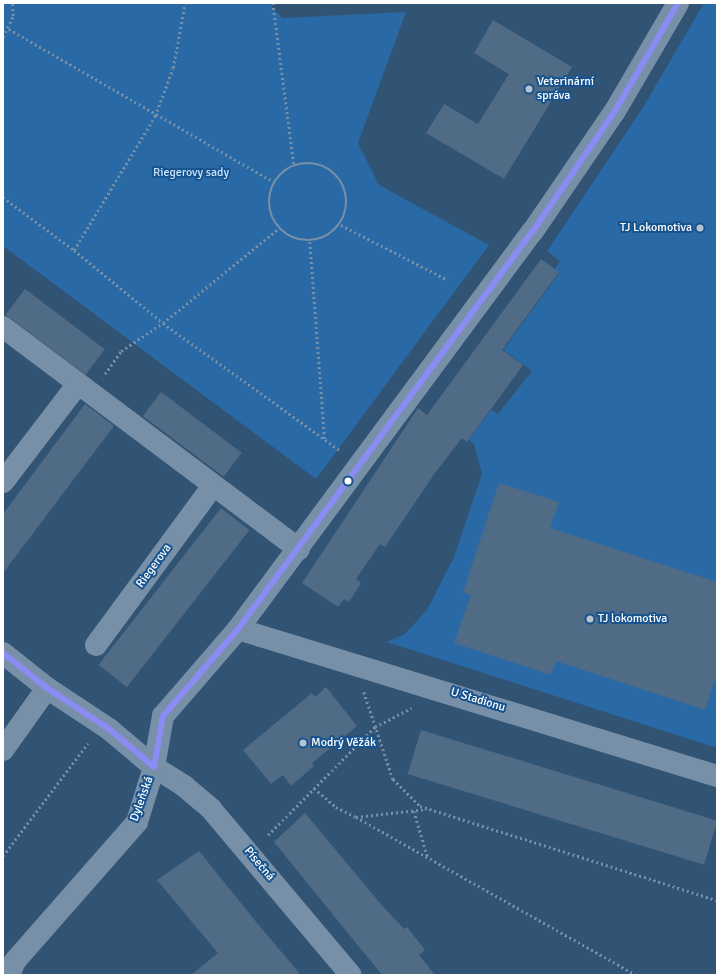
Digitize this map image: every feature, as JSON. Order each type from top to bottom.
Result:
[{"type":"street","name":"Dyleňská","points":[[9,975],[15,961],[136,822],[154,768],[162,716],[238,629],[361,464],[606,124],[678,3]]},
{"type":"street","points":[[3,327],[212,487],[299,549]]},
{"type":"street","points":[[3,482],[84,389]]},
{"type":"street","name":"Riegerova","points":[[96,644],[212,487]]},
{"type":"street","name":"U Stadionu","points":[[238,629],[717,776]]},
{"type":"street","points":[[3,653],[47,688],[102,724],[154,768]]},
{"type":"street","points":[[3,750],[47,688]]},
{"type":"street","name":"Písečná","points":[[154,768],[184,786],[211,809],[351,975]]},
{"type":"path","points":[[3,37],[9,29],[12,3]]},
{"type":"path","points":[[74,250],[155,116],[173,68],[185,3]]},
{"type":"path","points":[[273,3],[294,165]]},
{"type":"path","points":[[9,29],[155,116],[274,182]]},
{"type":"path","points":[[319,164],[339,178],[348,201],[341,225],[322,240],[310,242],[293,238],[278,229],[268,206],[274,182],[294,165],[319,164]]},
{"type":"path","points":[[3,197],[74,250],[163,323],[325,440],[361,464]]},
{"type":"path","points":[[341,225],[448,280]]},
{"type":"path","points":[[84,389],[121,351],[163,323],[278,229]]},
{"type":"path","points":[[310,242],[325,440]]},
{"type":"path","points":[[361,684],[393,779],[405,794],[428,809],[717,900]]},
{"type":"path","points":[[3,856],[102,724]]},
{"type":"path","points":[[268,835],[375,726]]},
{"type":"path","points":[[314,788],[336,807],[636,975]]},
{"type":"path","points":[[356,817],[428,809]]},
{"type":"path","points":[[414,811],[428,858]]},
{"type":"green space","name":"Riegerovy sady","points":[[3,3],[269,3],[282,18],[406,12],[358,143],[379,185],[489,245],[316,479],[3,246]]},
{"type":"green space","points":[[704,3],[717,3],[717,748],[387,642],[405,634],[427,610],[454,557],[482,474],[474,444],[469,440],[491,410],[498,414],[532,371],[503,350],[559,273],[555,269],[560,261],[547,251],[642,109]]},
{"type":"building","name":"Veterinární správa","points":[[493,20],[572,67],[504,179],[426,133],[444,104],[478,124],[509,74],[474,53]]},
{"type":"building","points":[[541,259],[559,272],[502,350],[523,365],[467,442],[462,438],[435,473],[385,547],[380,544],[356,579],[361,583],[349,602],[344,599],[338,607],[302,583],[418,408],[427,415]]},
{"type":"building","points":[[25,289],[105,349],[86,375],[6,315]]},
{"type":"building","points":[[161,392],[242,453],[224,477],[143,416]]},
{"type":"building","points":[[85,404],[114,426],[3,573],[3,514]]},
{"type":"building","name":"TJ lokomotiva","points":[[499,483],[559,502],[550,528],[717,582],[717,673],[705,710],[556,661],[551,675],[454,643],[471,595],[463,592]]},
{"type":"building","points":[[221,508],[249,530],[127,687],[98,665]]},
{"type":"building","points":[[326,687],[357,726],[312,763],[314,766],[291,786],[283,775],[271,784],[243,750],[312,693],[315,697]]},
{"type":"building","points":[[421,730],[717,820],[704,865],[408,774]]},
{"type":"building","points":[[305,813],[380,903],[404,929],[407,927],[425,950],[419,955],[435,975],[382,975],[274,842]]},
{"type":"building","points":[[199,851],[301,975],[191,975],[218,953],[157,880]]},
{"type":"transit line","points":[[154,767],[163,716],[238,629],[533,231],[615,111],[678,3]]},
{"type":"transit line","points":[[3,653],[47,688],[109,729],[154,767]]},
{"type":"place","name":"Veterinární správa","points":[[529,89]]},
{"type":"place","name":"TJ Lokomotiva","points":[[700,228]]},
{"type":"place","name":"TJ lokomotiva","points":[[590,619]]},
{"type":"place","name":"Modrý Věžák","points":[[303,743]]}]
